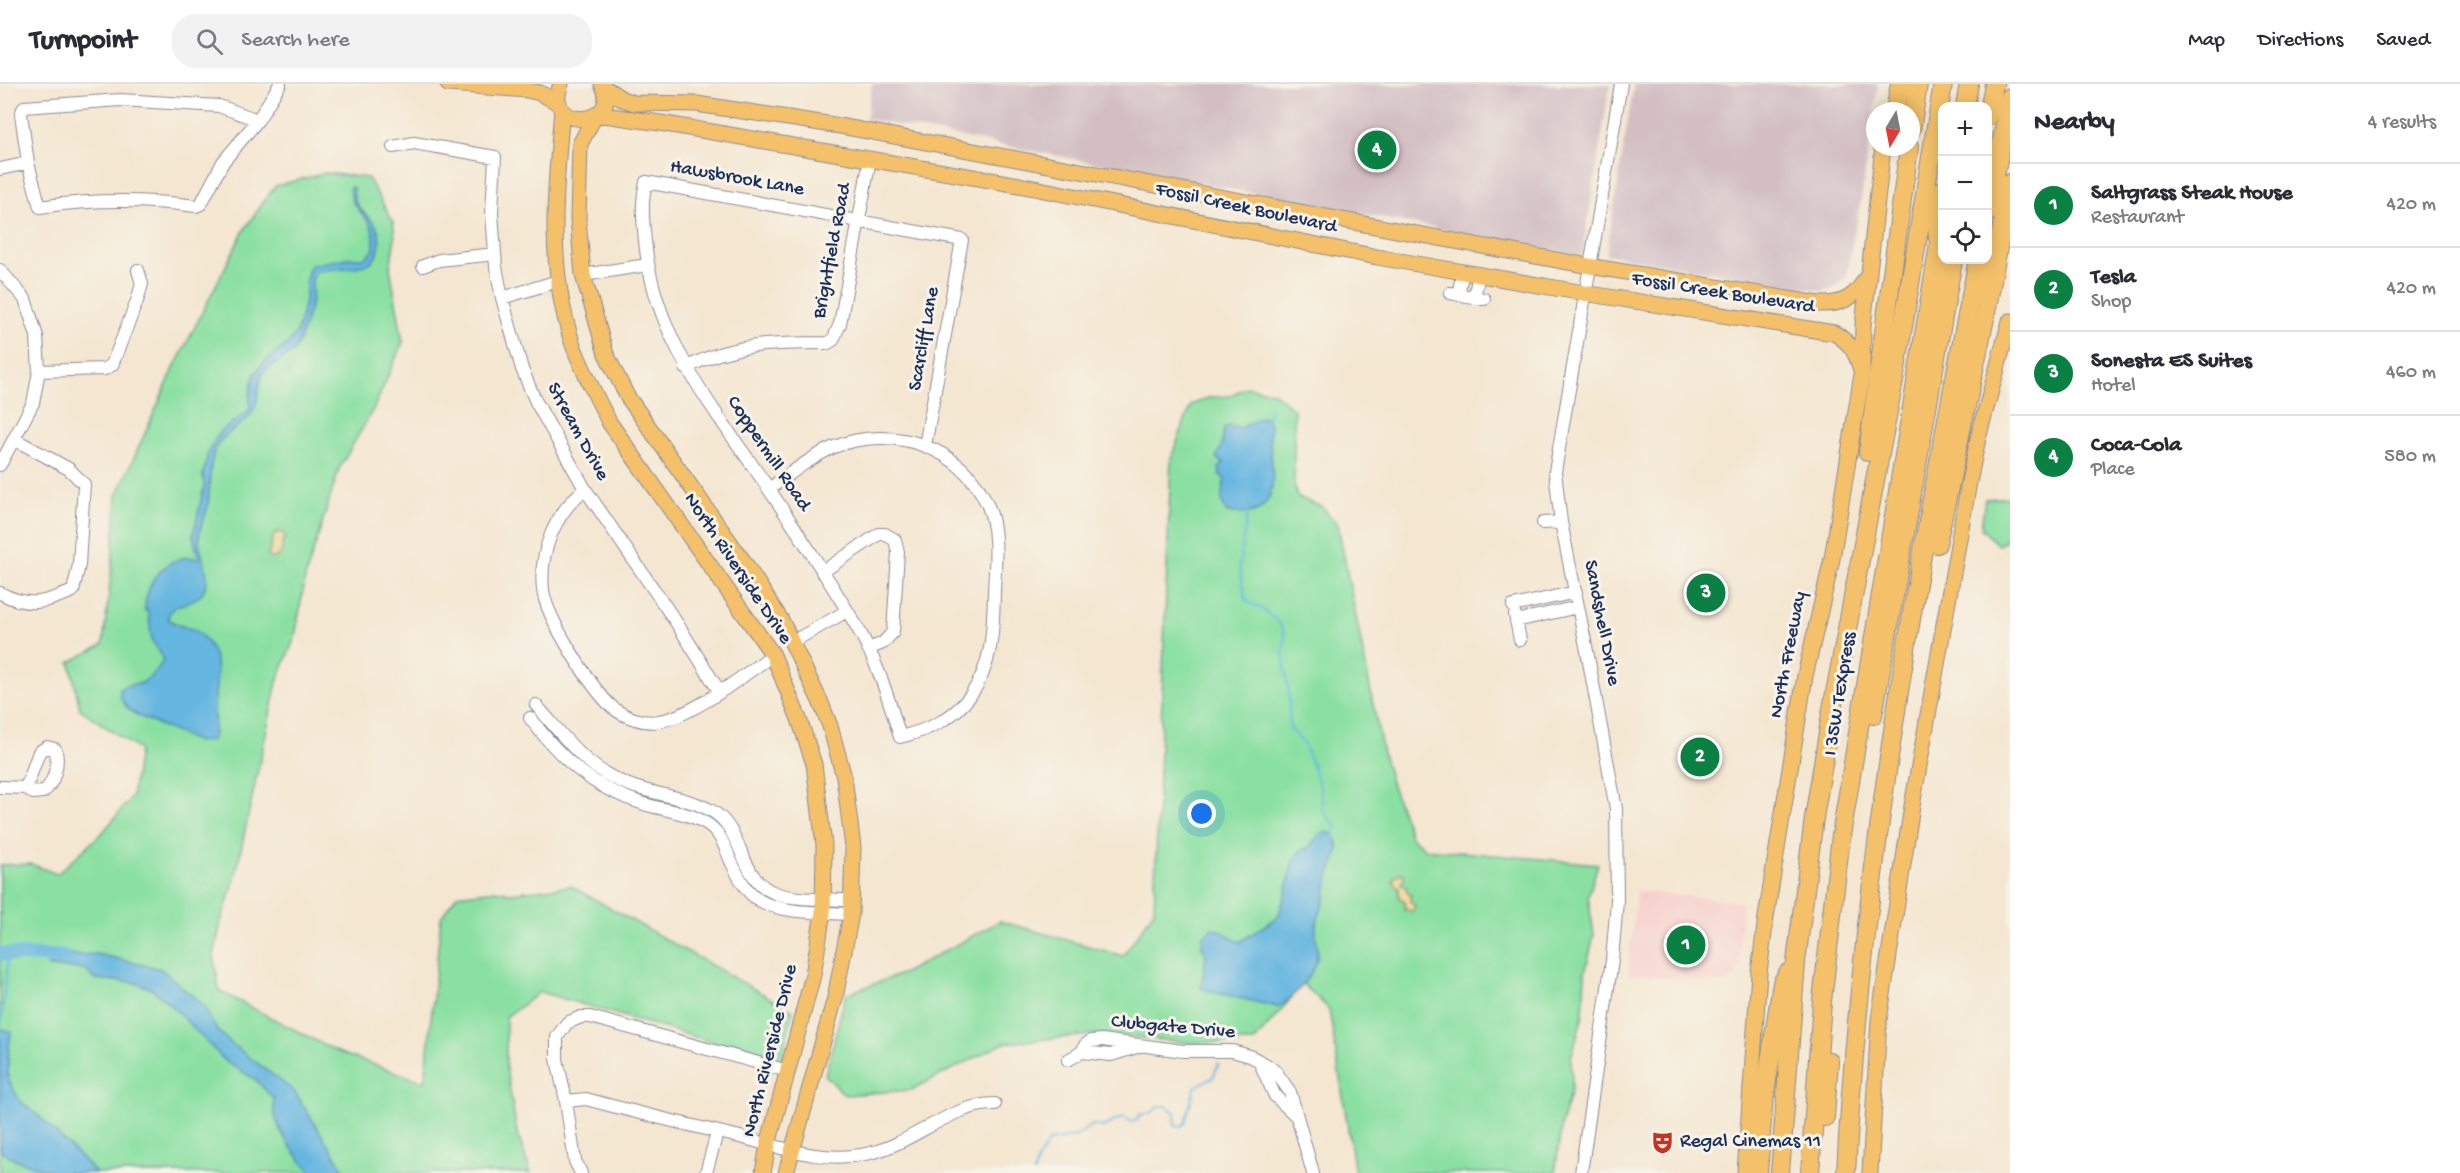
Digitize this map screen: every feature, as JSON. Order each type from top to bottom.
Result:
[{"type":"highway","points":[[1897,102],[1900,84]]},
{"type":"highway","points":[[1915,102],[1918,84]]},
{"type":"highway","points":[[1780,1173],[1796,962],[1825,746],[1896,369],[1943,84]]},
{"type":"highway","points":[[1956,102],[1958,84]]},
{"type":"highway","points":[[1966,102],[1969,84]]},
{"type":"highway","points":[[1979,102],[1982,84]]},
{"type":"highway","points":[[1991,102],[1994,84]]},
{"type":"highway","points":[[1988,210],[2010,97]]},
{"type":"highway","points":[[1850,614],[1846,594],[1874,422],[1908,156]]},
{"type":"highway","points":[[1897,715],[1909,685],[1923,608],[1986,314],[2010,183]]},
{"type":"highway","name":"I 35W TEXpress","points":[[1810,1173],[1822,1001],[1841,836],[1944,264]]},
{"type":"highway","name":"I 35W TEXpress","points":[[1822,1173],[1834,1002],[1862,781],[1944,264]]},
{"type":"highway","points":[[1846,1173],[1851,1083],[1873,871],[1937,471],[1977,264]]},
{"type":"highway","points":[[1758,1173],[1763,1107],[1782,983],[1796,962]]},
{"type":"highway","points":[[1851,1083],[1858,1097],[1854,1173]]},
{"type":"main road","points":[[448,84],[527,90],[540,93],[560,106]]},
{"type":"main road","name":"North Riverside Drive","points":[[561,84],[558,90],[560,106],[554,185],[554,231],[558,281],[572,342],[609,422],[773,655],[799,719],[814,764],[824,845],[824,905],[813,975],[768,1144],[764,1173]]},
{"type":"main road","points":[[1889,102],[1892,84]]},
{"type":"main road","name":"North Riverside Drive","points":[[603,86],[604,105],[580,144],[578,219],[583,275],[606,354],[627,396],[770,602],[792,642],[820,700],[840,761],[849,802],[853,847],[852,908],[835,999],[786,1173]]},
{"type":"main road","name":"Fossil Creek Boulevard","points":[[603,86],[622,99],[634,103],[697,104],[840,126],[1589,266],[1819,304],[1832,304],[1852,298],[1861,288],[1869,273]]},
{"type":"main road","name":"Fossil Creek Boulevard","points":[[560,106],[573,118],[588,119],[596,115],[870,159],[1125,205],[1189,220],[1463,272],[1834,333],[1846,339],[1856,354],[1862,374]]},
{"type":"main road","name":"North Freeway","points":[[1745,1173],[1759,973],[1766,917],[1805,676],[1832,559],[1862,374],[1863,326],[1882,156]]},
{"type":"main road","points":[[1125,205],[1130,181]]},
{"type":"main road","points":[[558,281],[583,275]]},
{"type":"main road","points":[[1870,1173],[1879,1020],[1912,806],[1969,482],[1978,438],[2010,321]]},
{"type":"main road","points":[[669,506],[693,490]]},
{"type":"main road","points":[[773,655],[792,642]]},
{"type":"street","points":[[258,120],[219,106],[120,100],[24,106],[21,114],[28,163],[40,207],[86,200],[149,200],[195,206],[201,204],[223,162],[258,120],[280,84]]},
{"type":"street","name":"Sandshell Drive","points":[[1581,1173],[1612,960],[1617,901],[1616,809],[1561,522],[1555,484],[1556,455],[1621,84]]},
{"type":"street","name":"Stream Drive","points":[[393,147],[414,143],[495,158],[492,213],[495,254],[502,298],[522,369],[536,402],[585,489],[719,691]]},
{"type":"street","name":"Brightfield Road","points":[[686,368],[715,354],[747,346],[828,343],[833,340],[840,324],[870,159]]},
{"type":"street","points":[[0,169],[28,163]]},
{"type":"street","name":"Hawsbrook Lane","points":[[646,182],[962,240]]},
{"type":"street","name":"Coppermill Road","points":[[646,182],[642,204],[647,265],[661,315],[686,368],[769,489],[847,611],[868,649],[900,737],[941,723],[962,705],[981,678],[993,633],[996,539],[988,506],[971,477],[963,469],[947,456],[926,446]]},
{"type":"street","name":"Scarcliff Lane","points":[[926,446],[962,240]]},
{"type":"street","points":[[423,266],[439,260],[495,254]]},
{"type":"street","points":[[583,275],[647,265]]},
{"type":"street","points":[[0,270],[25,300],[37,336],[39,371],[33,404],[0,465]]},
{"type":"street","points":[[39,371],[105,369],[112,365],[137,301],[142,281],[138,270]]},
{"type":"street","points":[[1463,272],[1454,294],[1479,299],[1479,274]]},
{"type":"street","points":[[502,298],[558,281]]},
{"type":"street","points":[[769,489],[821,454],[849,442],[870,438],[893,438],[926,446]]},
{"type":"street","points":[[0,593],[23,603],[40,603],[55,599],[73,591],[80,565],[84,484],[69,469],[14,439]]},
{"type":"street","points":[[585,489],[561,514],[548,540],[543,569],[543,591],[548,612],[580,667],[612,706],[631,718],[657,722],[682,714],[773,655]]},
{"type":"street","points":[[1543,522],[1561,522]]},
{"type":"street","points":[[822,572],[879,534],[885,534],[895,540],[898,552],[893,632],[883,644],[868,649]]},
{"type":"street","points":[[1520,640],[1513,604],[1576,592]]},
{"type":"street","points":[[1516,621],[1578,607]]},
{"type":"street","points":[[792,642],[847,611]]},
{"type":"street","points":[[536,705],[570,746],[607,774],[628,785],[704,807],[725,820],[750,870],[761,885],[784,896],[824,905],[852,908]]},
{"type":"street","points":[[530,718],[561,756],[600,786],[623,797],[699,820],[715,830],[738,877],[751,894],[766,904],[781,909],[824,905]]},
{"type":"street","points":[[0,787],[26,788]]},
{"type":"street","points":[[581,1173],[575,1161],[557,1059],[557,1036],[567,1023],[581,1017],[590,1017],[788,1071]]},
{"type":"street","name":"Clubgate Drive","points":[[1068,1060],[1082,1052],[1111,1055],[1140,1046],[1183,1051],[1224,1050],[1241,1053],[1259,1061],[1275,1096],[1295,1115],[1313,1173]]},
{"type":"street","points":[[566,1101],[586,1099],[717,1133],[831,1157],[868,1154],[896,1145],[969,1107],[995,1104]]},
{"type":"street","points":[[706,1173],[717,1133]]},
{"type":"shaded area","points":[[872,84],[1610,84],[1582,256],[866,119]]},
{"type":"shaded area","points":[[1634,84],[1878,84],[1875,102],[1866,102],[1867,156],[1846,277],[1835,287],[1823,291],[1606,254]]},
{"type":"shaded area","points":[[1636,891],[1742,902],[1738,976],[1726,983],[1628,974]]},
{"type":"green space","points":[[326,173],[368,178],[393,222],[395,237],[390,268],[403,342],[374,408],[339,469],[305,578],[295,637],[277,682],[234,882],[221,921],[214,955],[219,991],[340,1053],[425,1082],[441,917],[457,895],[496,890],[510,893],[571,886],[793,1011],[781,1062],[540,992],[506,1017],[506,1067],[517,1133],[531,1173],[0,1173],[0,865],[31,864],[57,874],[103,832],[132,797],[139,750],[80,709],[70,662],[103,645],[117,496],[175,366],[244,230],[275,186]]},
{"type":"green space","points":[[1247,387],[1273,392],[1294,409],[1294,482],[1297,497],[1322,507],[1338,525],[1382,749],[1392,786],[1411,837],[1425,849],[1598,864],[1588,897],[1594,935],[1585,973],[1583,1015],[1571,1058],[1572,1086],[1562,1122],[1555,1173],[1355,1173],[1329,1009],[1303,984],[1254,1042],[1191,1043],[1102,1034],[1004,1043],[911,1090],[845,1095],[825,1075],[846,994],[904,973],[1000,921],[1123,956],[1154,911],[1171,458],[1191,405],[1208,398],[1229,396]]},
{"type":"green space","points":[[2010,497],[2010,539],[1998,545],[1981,528],[1985,499]]},
{"type":"sand","points":[[280,532],[284,534],[285,539],[282,542],[282,552],[275,558],[270,558],[268,556],[274,534]]},
{"type":"sand","points":[[1402,873],[1405,877],[1401,884],[1411,895],[1410,901],[1415,906],[1413,911],[1405,910],[1405,901],[1399,898],[1399,889],[1393,881],[1395,876]]},
{"type":"water","points":[[350,187],[354,188],[355,202],[377,228],[380,246],[376,257],[361,266],[316,271],[312,279],[312,301],[299,342],[293,352],[263,372],[253,411],[249,417],[225,436],[213,455],[208,505],[199,536],[207,579],[206,585],[197,598],[174,608],[168,618],[200,634],[208,643],[216,662],[214,733],[212,740],[198,742],[128,709],[120,697],[120,689],[127,685],[142,683],[162,663],[162,656],[152,641],[148,611],[145,611],[149,590],[160,571],[168,564],[178,559],[199,559],[193,536],[204,487],[203,475],[208,453],[220,432],[249,410],[252,383],[260,367],[295,335],[305,301],[307,278],[311,265],[347,258],[364,258],[374,250],[371,225],[352,201]]},
{"type":"water","points":[[1261,417],[1267,417],[1270,426],[1273,478],[1270,496],[1265,504],[1255,512],[1227,513],[1222,501],[1225,479],[1220,475],[1219,468],[1224,463],[1216,458],[1222,445],[1224,428],[1229,426],[1241,428]]},
{"type":"water","points":[[1328,832],[1337,841],[1338,852],[1316,926],[1317,958],[1314,968],[1300,988],[1288,1001],[1277,1007],[1201,989],[1206,955],[1202,946],[1203,937],[1212,928],[1240,942],[1278,917],[1293,860],[1320,834]]},
{"type":"water","points":[[47,951],[76,955],[97,954],[161,969],[204,1006],[216,1029],[232,1044],[294,1091],[346,1173],[312,1173],[285,1139],[276,1119],[274,1099],[255,1079],[226,1062],[172,1006],[150,988],[133,982],[93,979],[86,969],[48,967]]},
{"type":"water","points":[[0,1029],[11,1031],[8,1079],[20,1101],[41,1118],[96,1173],[55,1173],[19,1161],[0,1151]]},
{"type":"waterway","points":[[1267,419],[1270,410]]},
{"type":"waterway","points":[[1248,510],[1239,566],[1246,601],[1262,609],[1279,623],[1285,635],[1283,654],[1289,693],[1290,728],[1304,744],[1319,784],[1324,813],[1336,826],[1335,838]]},
{"type":"waterway","points":[[0,954],[64,957]]},
{"type":"waterway","points":[[0,1038],[8,954]]},
{"type":"waterway","points":[[1034,1173],[1037,1161],[1049,1141],[1076,1136],[1092,1125],[1103,1127],[1123,1117],[1132,1122],[1137,1120],[1139,1115],[1151,1113],[1159,1106],[1166,1106],[1175,1112],[1175,1126],[1182,1126],[1185,1123],[1195,1087],[1213,1077],[1219,1063]]},
{"type":"place","name":"Coca-Cola","points":[[1377,150]]},
{"type":"place","name":"Sonesta ES Suites","points":[[1706,593]]},
{"type":"place","name":"Tesla","points":[[1700,757]]},
{"type":"place","name":"Saltgrass Steak House","points":[[1686,945]]},
{"type":"place","name":"Regal Cinemas 11","points":[[1662,1142]]}]
